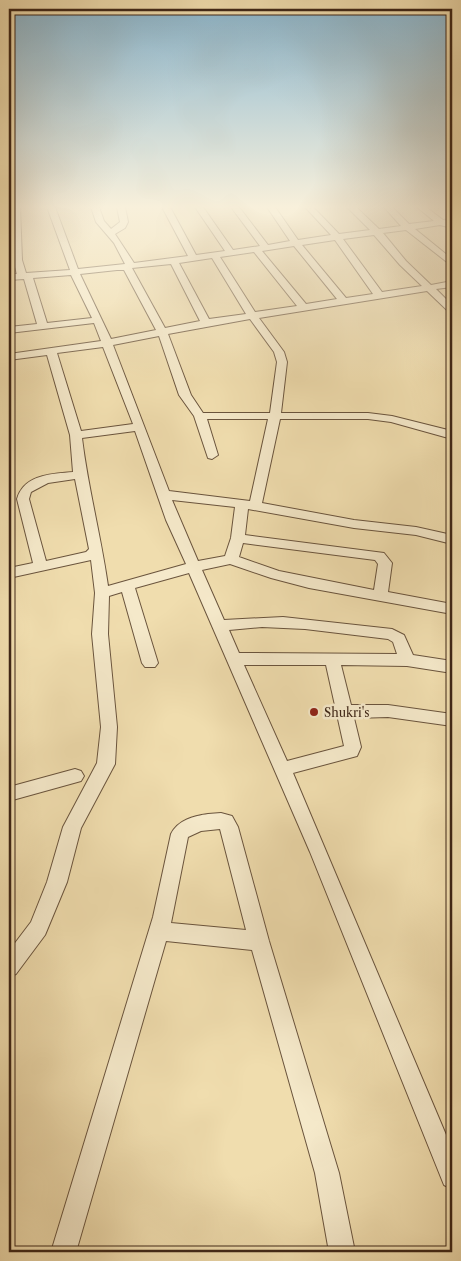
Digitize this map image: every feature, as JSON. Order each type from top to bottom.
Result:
[{"type":"street","points":[[20,266],[43,327]]},
{"type":"street","points":[[72,266],[98,320],[193,567],[319,852],[452,1177]]},
{"type":"street","points":[[9,277],[75,273],[129,266],[162,332],[185,395],[200,416],[212,455]]},
{"type":"street","points":[[177,266],[206,323]]},
{"type":"street","points":[[220,266],[281,358],[282,367],[276,416],[231,558]]},
{"type":"street","points":[[273,266],[303,307]]},
{"type":"street","points":[[315,266],[343,301]]},
{"type":"street","points":[[358,266],[379,296]]},
{"type":"street","points":[[406,266],[452,310]]},
{"type":"street","points":[[9,357],[107,343],[206,323],[452,284]]},
{"type":"street","points":[[9,330],[98,320]]},
{"type":"street","points":[[9,967],[38,928],[57,882],[72,827],[106,764],[109,727],[100,634],[102,593],[96,550],[80,475],[76,435],[51,352]]},
{"type":"street","points":[[200,416],[376,417],[392,419],[452,435]]},
{"type":"street","points":[[76,435],[140,427]]},
{"type":"street","points":[[40,565],[16,500],[30,485],[80,475]]},
{"type":"street","points":[[164,495],[248,505],[354,524],[425,533],[452,540]]},
{"type":"street","points":[[238,538],[379,556],[385,563],[380,595]]},
{"type":"street","points":[[9,573],[90,556],[96,550]]},
{"type":"street","points":[[102,593],[231,558],[284,577],[452,610]]},
{"type":"street","points":[[127,586],[150,663]]},
{"type":"street","points":[[218,626],[248,620],[283,621],[392,634],[399,639],[407,660]]},
{"type":"street","points":[[233,658],[407,660],[452,666]]},
{"type":"street","points":[[282,769],[351,751],[353,742],[332,658]]},
{"type":"street","points":[[345,712],[388,711],[452,720]]},
{"type":"street","points":[[9,794],[75,776]]},
{"type":"street","points":[[63,1252],[160,931],[180,834],[188,826],[219,820],[226,822],[229,827],[259,941],[327,1173],[342,1252]]},
{"type":"street","points":[[160,931],[259,941]]},
{"type":"place","name":"Shukri's","points":[[314,712]]}]
